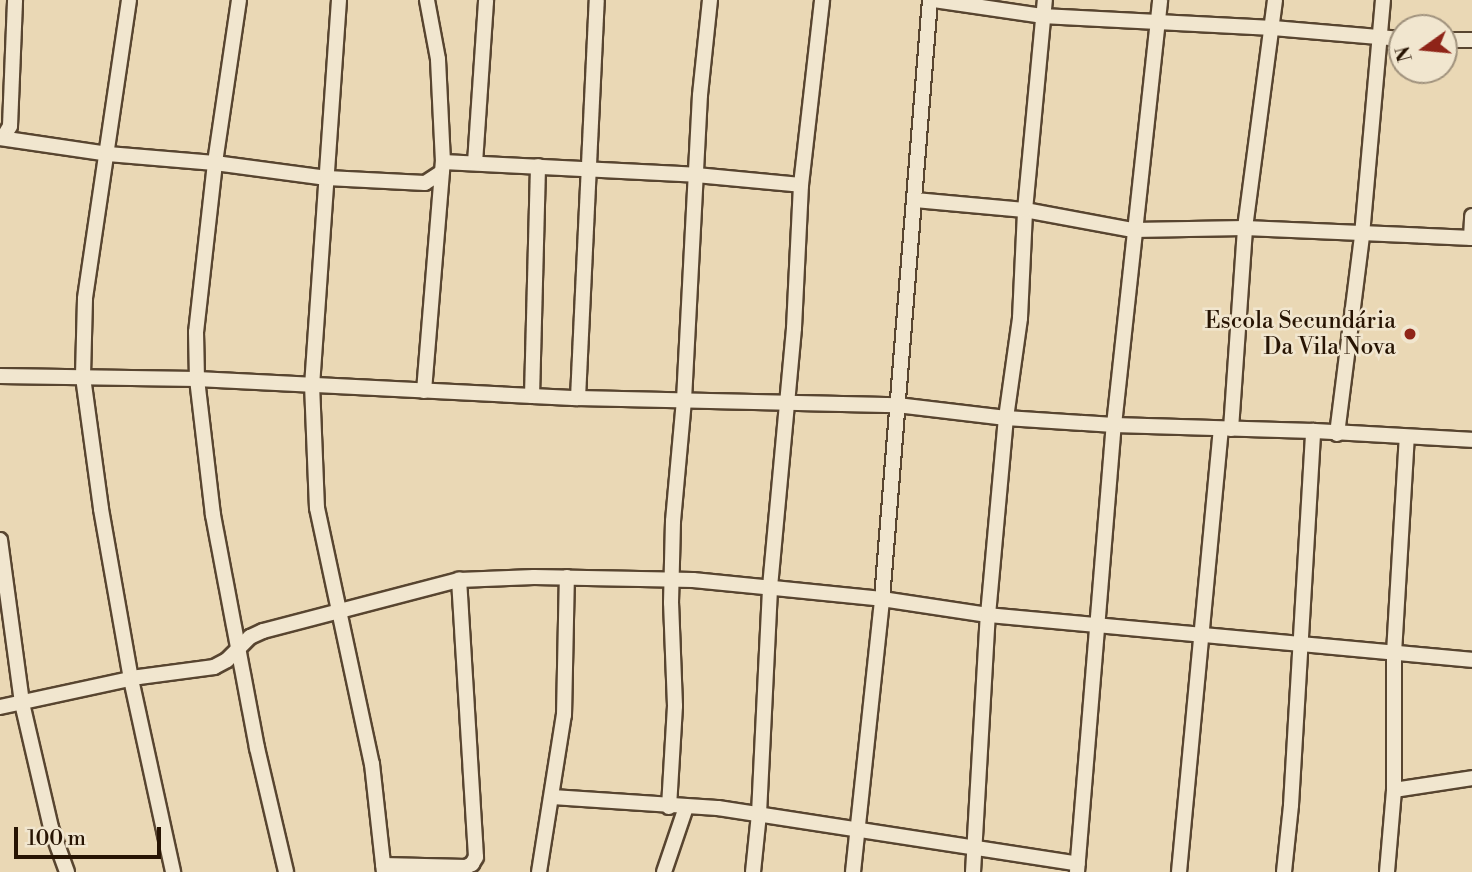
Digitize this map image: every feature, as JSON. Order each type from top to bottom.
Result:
[{"type":"street","points":[[15,0],[4,134],[18,140],[108,154],[215,163],[327,178],[425,183],[441,199]]},
{"type":"street","points":[[129,0],[85,299],[83,377],[101,509],[131,679],[173,872]]},
{"type":"street","points":[[239,0],[215,163],[196,332],[197,379],[213,515],[238,648],[286,872]]},
{"type":"street","points":[[339,0],[312,384],[317,508],[337,612],[372,764],[384,868],[466,867],[472,864],[476,857],[459,580]]},
{"type":"street","points":[[424,391],[443,167],[438,59],[427,0]]},
{"type":"street","points":[[475,163],[486,0]]},
{"type":"street","points":[[578,398],[597,0]]},
{"type":"street","points":[[668,807],[675,706],[671,579],[684,400],[700,95],[710,0]]},
{"type":"street","points":[[753,872],[759,814],[770,587],[788,403],[801,185],[822,0]]},
{"type":"street","points":[[853,872],[882,598],[932,0],[1042,16],[1273,28],[1388,38]]},
{"type":"street","points":[[972,872],[988,615],[1006,418],[1020,318],[1025,210],[1045,0]]},
{"type":"street","points":[[552,797],[759,814],[975,848],[1078,868],[1114,425],[1160,0]]},
{"type":"street","points":[[1180,872],[1199,636],[1226,430],[1245,228],[1275,0]]},
{"type":"street","points":[[1337,434],[1362,235],[1383,0]]},
{"type":"street","points":[[425,183],[443,167],[475,163],[696,175],[801,185]]},
{"type":"street","points":[[532,396],[538,166]]},
{"type":"street","points":[[915,200],[1025,210],[1133,230],[1245,228],[1471,238],[1472,216]]},
{"type":"street","points":[[0,376],[197,379],[578,398],[897,405],[1006,418],[1114,425],[1313,431],[1472,440]]},
{"type":"street","points":[[1284,872],[1291,805],[1298,645],[1313,431]]},
{"type":"street","points":[[1387,872],[1394,790],[1394,653],[1407,437]]},
{"type":"street","points":[[0,540],[22,703],[51,828],[67,872]]},
{"type":"street","points":[[539,872],[564,715],[567,577]]},
{"type":"street","points":[[0,707],[131,679],[214,667],[227,660],[250,637],[264,631],[459,580],[567,577],[671,579],[882,598],[988,615],[1472,660]]},
{"type":"street","points":[[1394,790],[1472,778]]},
{"type":"street","points":[[664,872],[686,807]]},
{"type":"place","name":"Escola Secundária Da Vila Nova","points":[[1410,334]]}]
